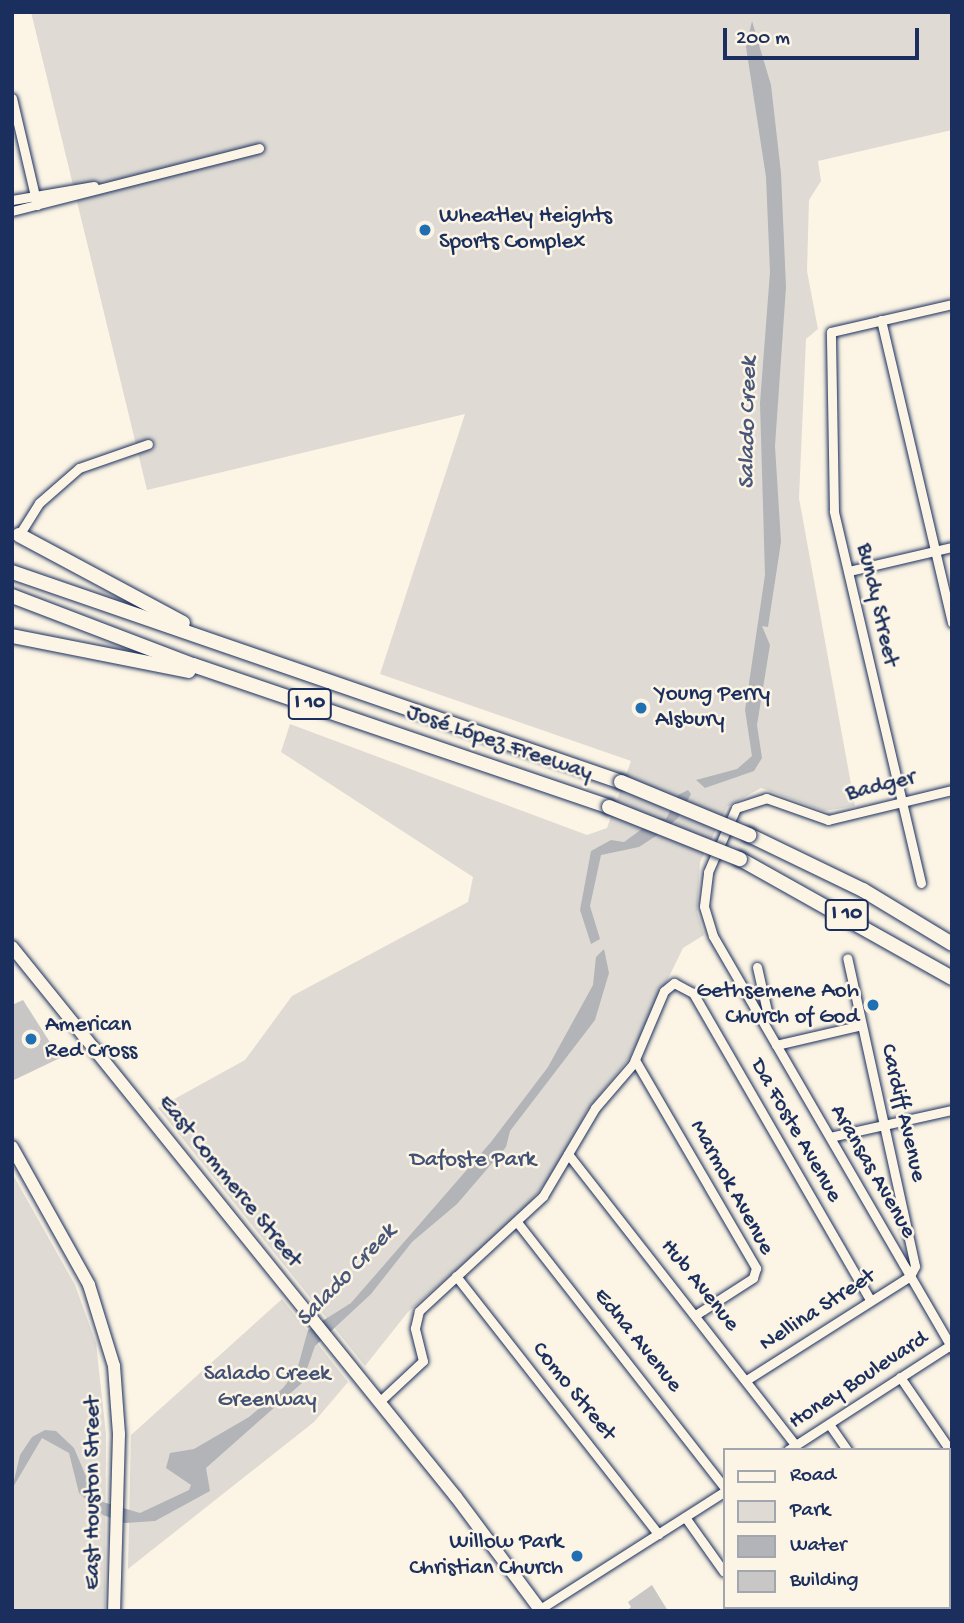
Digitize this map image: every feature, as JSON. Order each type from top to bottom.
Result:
[{"type":"highway","points":[[16,533],[208,638]]},
{"type":"highway","name":"José López Freeway","points":[[12,572],[621,782],[749,835],[863,890],[952,943]]},
{"type":"highway","name":"José López Freeway","points":[[12,596],[241,681],[609,807],[740,859],[952,978]]},
{"type":"highway","points":[[12,636],[241,681]]},
{"type":"main road","name":"East Commerce Street","points":[[12,947],[357,1374],[541,1610]]},
{"type":"main road","name":"East Houston Street","points":[[12,1147],[97,1306],[114,1366],[119,1434],[114,1611]]},
{"type":"street","points":[[12,98],[37,205]]},
{"type":"street","points":[[12,211],[95,186],[259,148]]},
{"type":"street","points":[[12,200],[34,194],[95,186]]},
{"type":"street","points":[[952,304],[881,320],[952,622]]},
{"type":"street","name":"Bundy Street","points":[[881,320],[831,332],[833,503],[921,883]]},
{"type":"street","points":[[16,533],[39,503],[79,468],[148,443]]},
{"type":"street","points":[[849,571],[952,547]]},
{"type":"street","name":"Badger","points":[[818,819],[952,790]]},
{"type":"street","name":"Aransas Avenue","points":[[818,819],[766,798],[745,801],[730,818],[708,873],[707,921],[951,1346]]},
{"type":"street","name":"Cardiff Avenue","points":[[846,958],[915,1266],[910,1276]]},
{"type":"street","points":[[757,967],[767,1011],[760,1017]]},
{"type":"street","name":"Da Foste Avenue","points":[[379,1402],[423,1361],[416,1316],[543,1196],[602,1097],[635,1060],[664,991],[674,983],[686,985],[870,1299]]},
{"type":"street","points":[[776,1045],[862,1025]]},
{"type":"street","name":"Marmok Avenue","points":[[635,1060],[756,1268],[753,1278],[697,1314]]},
{"type":"street","points":[[830,1137],[885,1127],[952,1110]]},
{"type":"street","name":"Hub Avenue","points":[[568,1154],[748,1379],[792,1447]]},
{"type":"street","name":"Edna Avenue","points":[[517,1222],[722,1486]]},
{"type":"street","name":"Como Street","points":[[456,1276],[658,1534]]},
{"type":"street","name":"Nellina Street","points":[[748,1379],[910,1276]]},
{"type":"street","name":"Honey Boulevard","points":[[792,1447],[951,1346]]},
{"type":"street","points":[[900,1377],[949,1448]]},
{"type":"street","points":[[829,1424],[846,1448]]},
{"type":"street","points":[[541,1610],[722,1490]]},
{"type":"street","points":[[685,1517],[722,1569]]},
{"type":"green space","name":"Dafoste Park","points":[[31,12],[952,12],[952,130],[818,161],[821,181],[809,200],[807,271],[818,329],[806,339],[799,498],[855,806],[824,811],[761,788],[727,807],[700,862],[697,912],[704,935],[683,948],[630,1057],[588,1109],[551,1177],[520,1214],[408,1312],[365,1366],[158,1108],[245,1060],[292,996],[468,902],[473,877],[281,752],[290,724],[587,835],[607,828],[631,761],[380,674],[465,414],[147,490]]},
{"type":"green space","points":[[12,1173],[75,1285],[96,1343],[106,1434],[105,1611],[12,1611]]},
{"type":"green space","name":"Salado Creek Greenway","points":[[282,1299],[348,1382],[314,1422],[128,1569],[131,1435]]},
{"type":"water","points":[[752,21],[771,85],[781,173],[786,287],[775,446],[781,542],[768,627],[762,626],[770,645],[757,725],[762,758],[754,771],[705,788],[696,780],[737,769],[752,756],[745,710],[765,575],[760,403],[770,272],[766,177],[746,47]]},
{"type":"water","points":[[688,790],[691,794],[678,818],[659,834],[639,847],[601,855],[590,906],[600,939],[591,944],[580,910],[591,851],[611,840],[624,842],[657,818],[666,819],[678,795]]},
{"type":"water","points":[[604,949],[609,973],[595,1020],[510,1131],[506,1147],[457,1204],[412,1242],[371,1294],[315,1346],[302,1383],[206,1468],[210,1491],[155,1521],[125,1523],[103,1515],[79,1493],[69,1453],[42,1438],[12,1489],[20,1455],[32,1437],[45,1430],[56,1431],[74,1448],[96,1500],[140,1513],[189,1490],[191,1485],[166,1468],[170,1453],[194,1449],[249,1417],[283,1388],[297,1370],[308,1330],[351,1303],[491,1142],[548,1067],[593,985],[596,957]]},
{"type":"building","name":"American Red Cross","points":[[23,1000],[60,1058],[14,1080],[12,1005]]},
{"type":"building","points":[[652,1585],[668,1611],[626,1611],[631,1607],[628,1602]]},
{"type":"place","name":"Wheatley Heights Sports Complex","points":[[425,230]]},
{"type":"place","name":"Young Perry Alsbury","points":[[641,708]]},
{"type":"place","name":"Gethsemene Aoh Church of God","points":[[873,1005]]},
{"type":"place","name":"American Red Cross","points":[[31,1039]]},
{"type":"place","name":"Willow Park Christian Church","points":[[577,1556]]},
{"type":"water label","name":"Salado Creek","points":[[749,423]]},
{"type":"water label","name":"Salado Creek","points":[[347,1276]]}]
